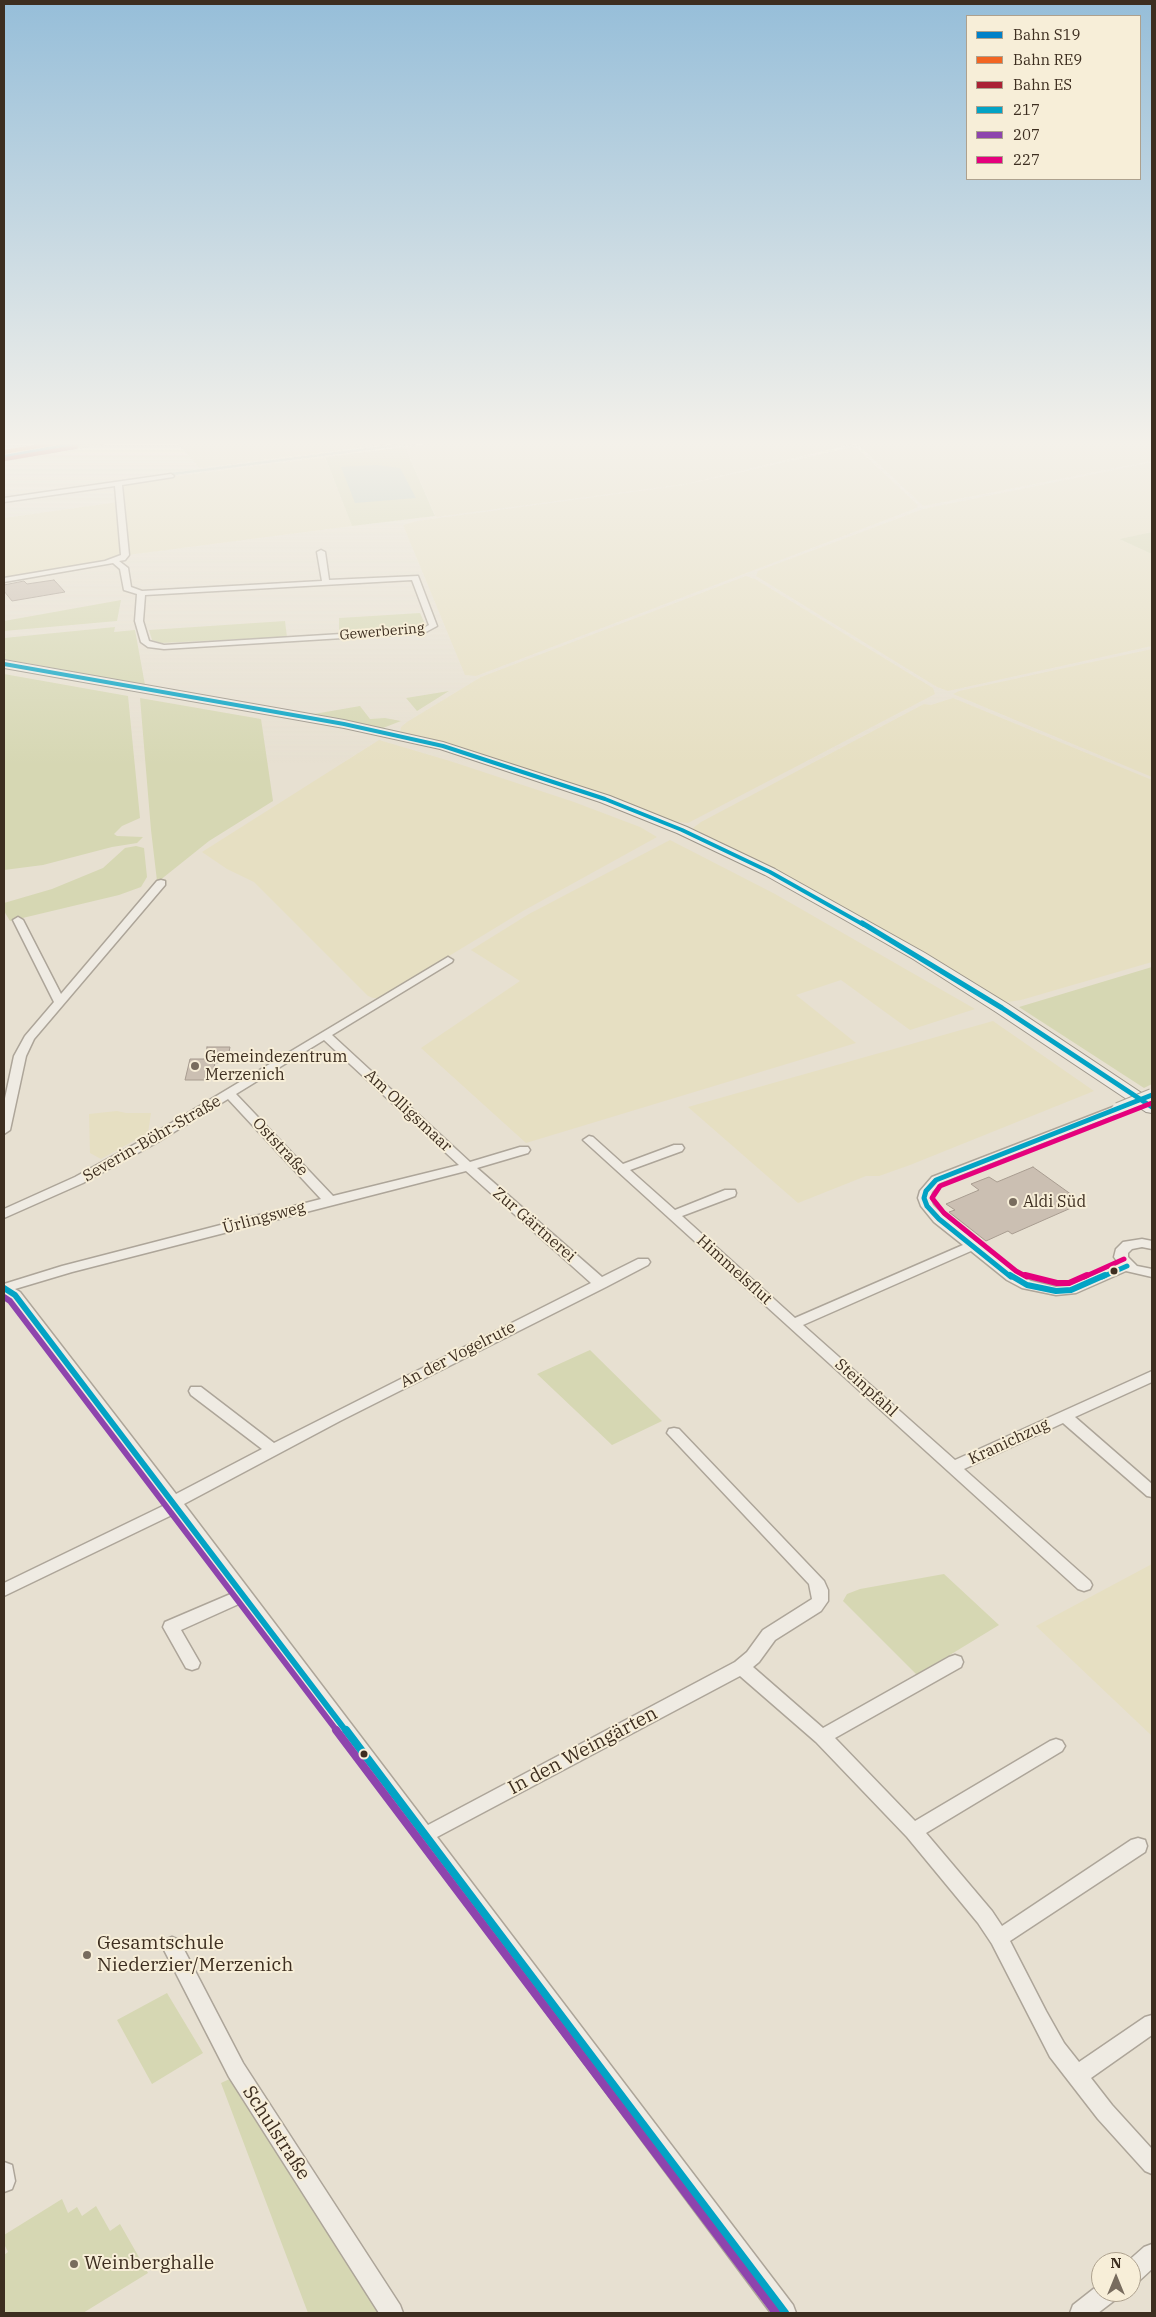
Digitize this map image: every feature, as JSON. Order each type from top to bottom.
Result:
[{"type":"main road","points":[[4,664],[352,726],[443,746],[533,774],[604,799],[700,838],[770,872],[851,917],[920,956],[1152,1107]]},
{"type":"street","points":[[4,580],[114,562],[125,556],[124,548]]},
{"type":"street","points":[[321,552],[326,583]]},
{"type":"street","name":"Gewerbering","points":[[114,562],[124,568],[126,586],[130,590],[141,593],[415,578],[433,626],[424,631],[164,647],[145,642],[139,620],[141,593]]},
{"type":"street","points":[[4,1130],[24,1047],[59,1002],[161,883]]},
{"type":"street","points":[[18,920],[59,1002]]},
{"type":"street","name":"Severin-Böhr-Straße","points":[[4,1214],[78,1180],[152,1140],[448,960]]},
{"type":"street","name":"Am Olligsmaar","points":[[325,1035],[468,1167]]},
{"type":"street","name":"Oststraße","points":[[230,1094],[330,1201]]},
{"type":"street","points":[[1127,1266],[1070,1290],[1042,1290],[1027,1285],[1012,1277],[940,1219],[927,1206],[924,1198],[926,1191],[936,1180],[1152,1095]]},
{"type":"street","name":"Himmelsflut","points":[[589,1140],[793,1324]]},
{"type":"street","points":[[622,1169],[678,1148]]},
{"type":"street","name":"Ürlingsweg","points":[[4,1288],[330,1201],[468,1167],[524,1150]]},
{"type":"street","name":"Zur Gärtnerei","points":[[468,1167],[601,1284]]},
{"type":"street","points":[[674,1215],[730,1193]]},
{"type":"street","points":[[1152,1245],[1134,1244],[1124,1248],[1121,1257],[1127,1266],[1152,1274]]},
{"type":"street","points":[[793,1324],[974,1245]]},
{"type":"street","name":"An der Vogelrute","points":[[4,1590],[176,1504],[273,1450],[643,1262]]},
{"type":"street","points":[[4,1288],[15,1295],[176,1504],[786,2313]]},
{"type":"street","name":"Steinpfahl","points":[[793,1324],[1084,1585]]},
{"type":"street","name":"Kranichzug","points":[[954,1467],[1152,1376]]},
{"type":"street","points":[[196,1391],[273,1450]]},
{"type":"street","name":"Kranichzug","points":[[1064,1416],[1152,1492]]},
{"type":"street","name":"In den Weingärten","points":[[425,1835],[741,1667],[753,1657],[769,1635],[814,1607],[820,1601],[820,1590],[816,1581],[674,1433]]},
{"type":"street","points":[[192,1663],[171,1627],[244,1595]]},
{"type":"street","points":[[822,1737],[955,1662]]},
{"type":"street","points":[[741,1667],[822,1737],[913,1831],[985,1917],[998,1938],[1038,2018],[1076,2076],[1152,2164]]},
{"type":"street","points":[[913,1831],[1056,1746]]},
{"type":"street","points":[[998,1938],[1138,1846]]},
{"type":"street","name":"Schulstraße","points":[[172,1946],[236,2070],[392,2313]]},
{"type":"street","points":[[1076,2076],[1152,2024]]},
{"type":"street","points":[[4,2174],[4,2181]]},
{"type":"street","points":[[1141,2264],[1152,2255]]},
{"type":"street","points":[[1081,2313],[1095,2302]]},
{"type":"shaded area","points":[[4,548],[120,548],[120,556],[105,562],[4,578]]},
{"type":"shaded area","points":[[127,548],[181,548],[128,555]]},
{"type":"shaded area","points":[[413,548],[812,548],[476,676],[465,675]]},
{"type":"shaded area","points":[[819,548],[1139,548],[1152,554],[1152,646],[948,691],[937,687],[756,576],[758,571]]},
{"type":"shaded area","points":[[746,576],[755,579],[933,688],[935,694],[688,823],[668,821],[400,733],[401,727],[407,722],[481,677]]},
{"type":"shaded area","points":[[1152,649],[1152,777],[953,694],[959,691]]},
{"type":"shaded area","points":[[953,698],[1152,780],[1152,962],[1021,1000],[1007,1002],[998,1000],[696,834],[693,828],[701,822],[924,704],[931,705]]},
{"type":"shaded area","points":[[379,740],[450,761],[574,802],[640,827],[657,837],[523,911],[380,998],[373,998],[368,996],[254,882],[227,869],[202,852]]},
{"type":"shaded area","points":[[670,840],[775,894],[975,1009],[910,1030],[841,980],[796,995],[856,1043],[526,1143],[421,1048],[520,981],[471,950],[529,914]]},
{"type":"shaded area","points":[[993,1021],[1094,1091],[910,1165],[879,1176],[866,1176],[798,1203],[688,1107]]},
{"type":"shaded area","points":[[117,1111],[151,1113],[148,1133],[101,1159],[90,1153],[89,1114]]},
{"type":"shaded area","points":[[1152,1564],[1152,1736],[1036,1626]]},
{"type":"green space","points":[[1139,548],[1152,548],[1152,554]]},
{"type":"green space","points":[[121,600],[117,621],[4,631],[4,621]]},
{"type":"green space","points":[[420,613],[425,624],[416,629],[339,633],[339,618]]},
{"type":"green space","points":[[285,621],[287,637],[161,643],[152,640],[149,630]]},
{"type":"green space","points":[[115,627],[114,632],[135,630],[145,685],[4,659],[4,654],[6,653],[4,650],[4,638]]},
{"type":"green space","points":[[4,674],[128,696],[140,818],[122,826],[114,834],[117,836],[143,837],[137,843],[112,847],[43,865],[4,870]]},
{"type":"green space","points":[[449,691],[417,711],[406,698]]},
{"type":"green space","points":[[140,698],[261,719],[273,801],[209,841],[159,881],[157,881],[151,830]]},
{"type":"green space","points":[[360,706],[370,719],[385,718],[401,721],[383,728],[314,714]]},
{"type":"green space","points":[[136,846],[144,848],[147,877],[141,887],[119,895],[10,921],[4,911],[4,903],[52,889],[103,868],[125,848]]},
{"type":"green space","points":[[1152,967],[1152,1084],[1144,1088],[1019,1007]]},
{"type":"green space","points":[[590,1350],[662,1421],[612,1445],[537,1374]]},
{"type":"green space","points":[[944,1574],[999,1625],[917,1675],[843,1601],[847,1594],[860,1589]]},
{"type":"green space","points":[[167,1993],[203,2053],[152,2084],[117,2020]]},
{"type":"green space","points":[[236,2076],[389,2313],[308,2313],[221,2083]]},
{"type":"green space","name":"Weinberghalle","points":[[62,2199],[68,2213],[77,2207],[82,2216],[96,2206],[110,2231],[120,2224],[148,2273],[83,2313],[4,2313],[4,2255],[8,2252],[4,2244],[4,2235]]},
{"type":"building","points":[[54,580],[65,592],[12,601],[4,591],[4,585],[24,581],[27,584]]},
{"type":"building","name":"Gemeindezentrum Merzenich","points":[[207,1047],[230,1047],[227,1062],[215,1063],[211,1080],[185,1080],[190,1059],[206,1059]]},
{"type":"building","name":"Aldi Süd","points":[[1033,1167],[1079,1200],[1068,1205],[1071,1208],[1012,1234],[1008,1231],[986,1241],[949,1212],[955,1210],[946,1204],[979,1190],[971,1184],[989,1177],[997,1182]]},
{"type":"transit line","name":"217","points":[[4,664],[344,724],[443,746],[605,799],[682,830],[770,872],[851,917],[919,956],[1002,1008],[1152,1107]]},
{"type":"transit line","name":"217","points":[[1127,1266],[1071,1290],[1056,1291],[1027,1285],[1012,1277],[939,1219],[927,1206],[924,1198],[926,1191],[936,1180],[1152,1095]]},
{"type":"transit line","name":"227","points":[[1124,1259],[1069,1283],[1057,1283],[1030,1278],[1016,1271],[944,1213],[932,1198],[940,1186],[1152,1103]]},
{"type":"transit line","name":"217","points":[[4,1288],[15,1295],[177,1506],[785,2313]]},
{"type":"transit line","name":"207","points":[[4,1297],[10,1301],[171,1511],[776,2313]]},
{"type":"place","name":"Gemeindezentrum Merzenich","points":[[195,1066]]},
{"type":"place","name":"Aldi Süd","points":[[1013,1202]]},
{"type":"place","name":"Gesamtschule Niederzier/Merzenich","points":[[87,1955]]},
{"type":"place","name":"Weinberghalle","points":[[74,2264]]}]
